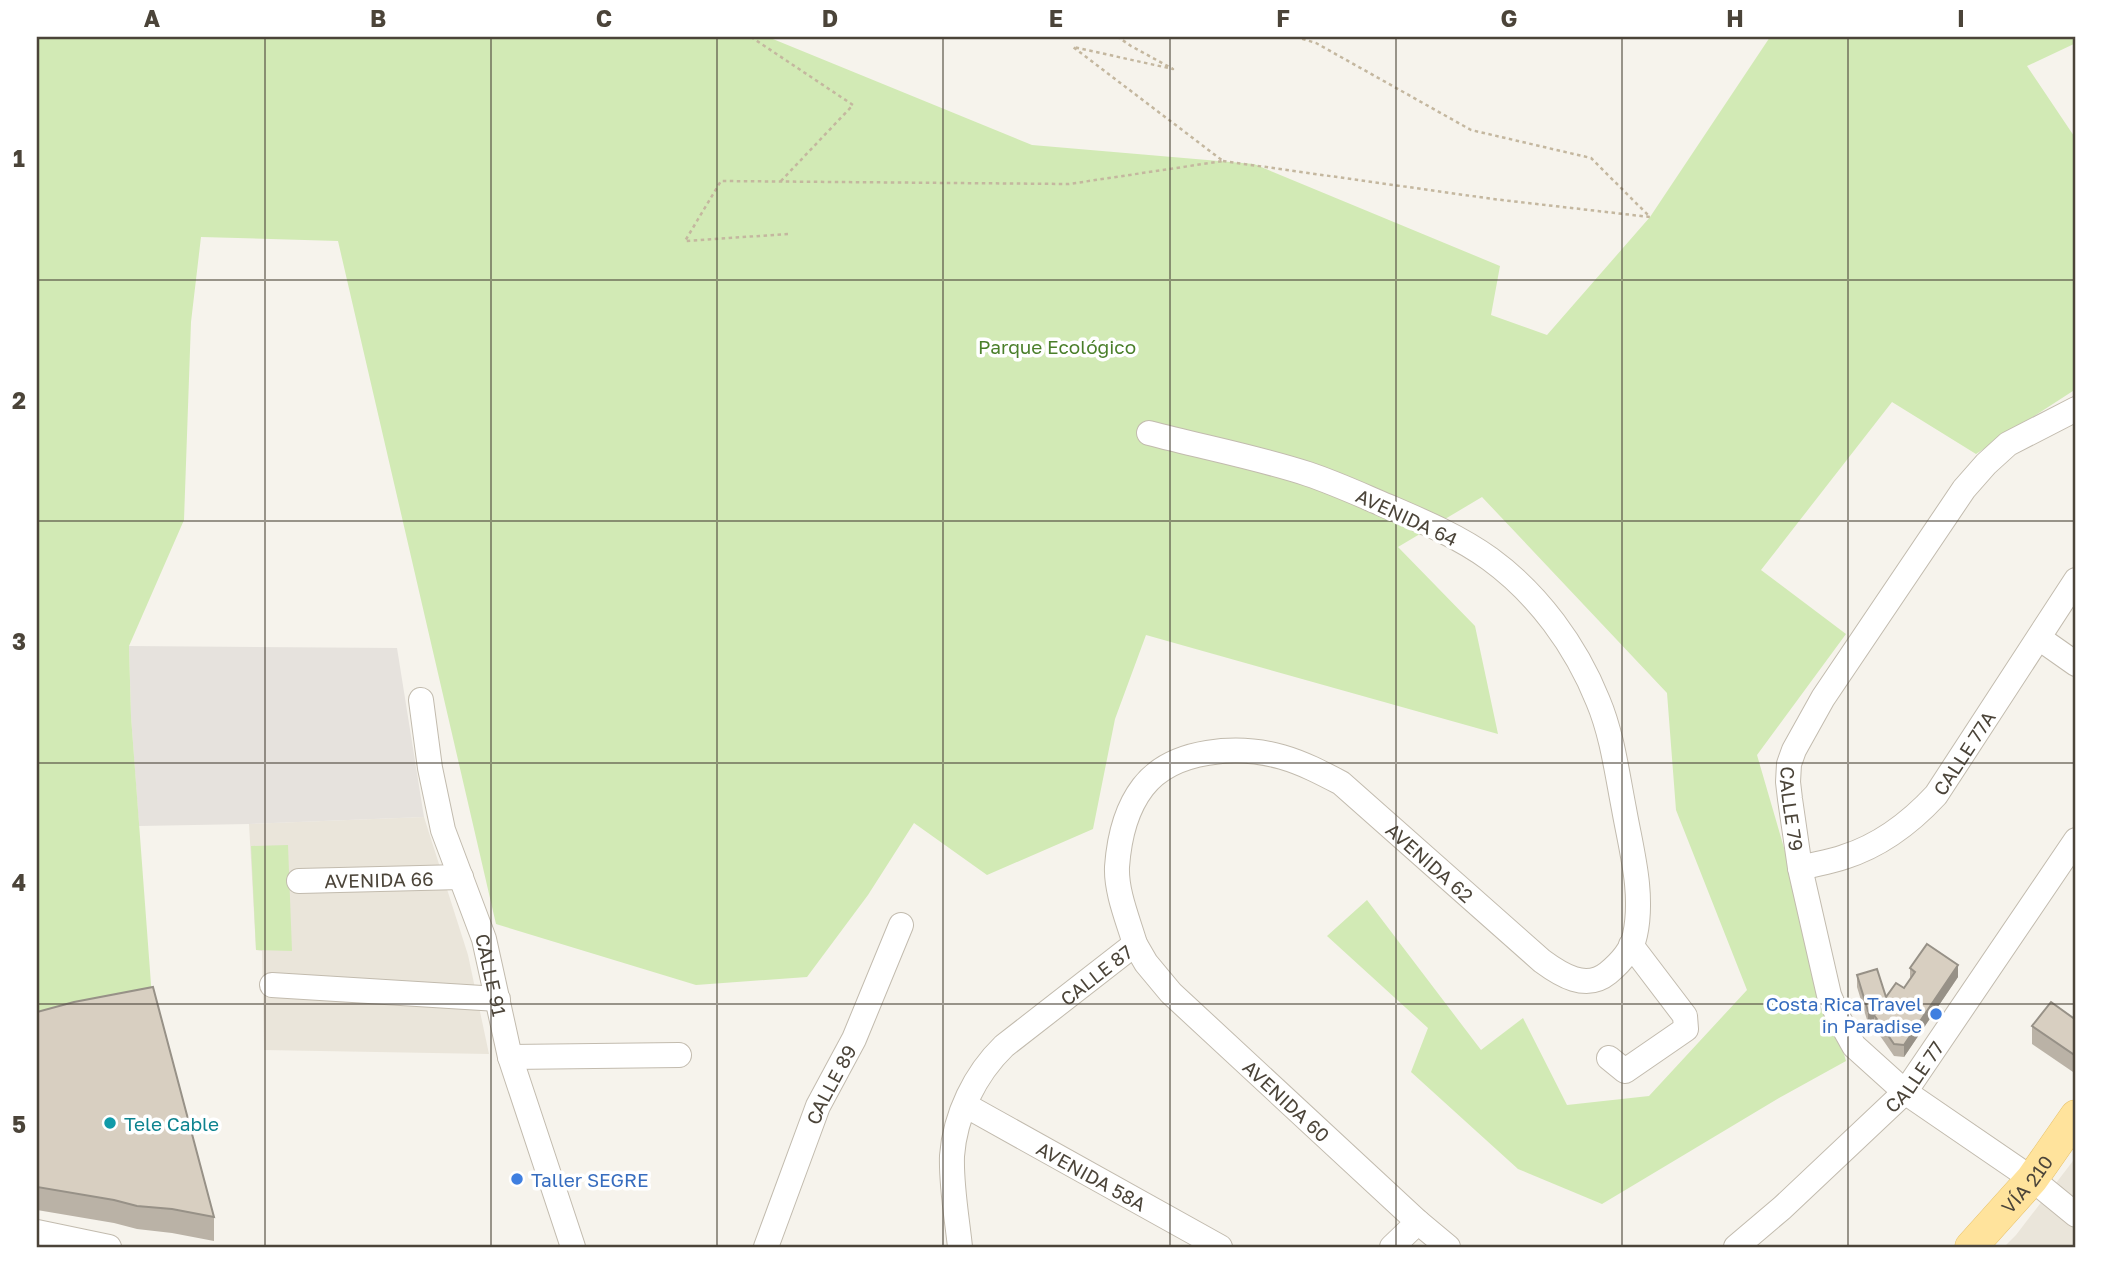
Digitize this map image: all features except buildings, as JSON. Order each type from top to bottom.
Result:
[{"type":"main road","name":"VÍA 210","points":[[1971,1247],[2032,1179],[2076,1116]]},
{"type":"street","name":"CALLE 79","points":[[2032,1179],[1905,1092],[1854,1046],[1829,995],[1801,868],[1788,782],[1789,764],[1823,698],[1971,481],[2008,444],[2076,409]]},
{"type":"street","name":"AVENIDA 64","points":[[1149,433],[1309,474],[1432,524],[1490,559],[1537,601],[1582,665],[1599,702],[1619,782],[1638,891],[1638,915],[1635,938],[1631,946],[1617,966],[1604,977]]},
{"type":"street","name":"CALLE 77A","points":[[1801,868],[1846,857],[1895,831],[1918,814],[1936,795],[2076,580]]},
{"type":"street","points":[[2039,638],[2076,664]]},
{"type":"street","name":"CALLE 91","points":[[421,700],[430,768],[443,830],[484,939],[510,1057],[573,1247]]},
{"type":"street","name":"CALLE 87","points":[[960,1247],[952,1157],[956,1131],[977,1079],[989,1060],[1004,1046],[1135,944],[1121,897],[1117,869],[1121,834],[1129,812],[1144,786],[1162,770],[1184,760],[1212,751],[1250,751]]},
{"type":"street","name":"AVENIDA 62","points":[[1250,751],[1282,757],[1341,783],[1542,961],[1561,975],[1576,981],[1604,977]]},
{"type":"street","name":"CALLE 77","points":[[1737,1247],[1905,1092],[2076,840]]},
{"type":"street","name":"AVENIDA 66","points":[[299,881],[461,877]]},
{"type":"street","name":"CALLE 89","points":[[766,1247],[818,1106],[854,1039],[901,925]]},
{"type":"street","name":"AVENIDA 60","points":[[1135,944],[1146,963],[1171,993],[1448,1247]]},
{"type":"street","points":[[1609,1058],[1625,1071],[1686,1028],[1685,1016],[1631,946]]},
{"type":"street","points":[[272,985],[498,999]]},
{"type":"street","points":[[510,1057],[679,1055]]},
{"type":"street","name":"AVENIDA 58A","points":[[965,1105],[1220,1247]]},
{"type":"street","points":[[2032,1179],[2076,1215]]},
{"type":"street","points":[[1392,1247],[1418,1222]]},
{"type":"street","points":[[37,1232],[108,1247]]},
{"type":"path","points":[[751,37],[853,105],[780,182]]},
{"type":"path","points":[[1118,37],[1173,69],[1073,47],[1223,161]]},
{"type":"path","points":[[788,234],[685,241],[721,181],[1069,184],[1223,161],[1493,199],[1650,217],[1591,158],[1471,130],[1316,43],[1296,37]]},
{"type":"shaded area","points":[[129,646],[397,648],[424,817],[139,826]]},
{"type":"shaded area","points":[[424,817],[468,955],[489,1054],[264,1050],[262,951],[256,950],[249,824]]},
{"type":"shaded area","points":[[2076,1157],[2076,1247],[2004,1247],[2016,1235]]},
{"type":"green space","name":"Parque Ecológico","points":[[37,37],[768,37],[1032,145],[1254,164],[1500,266],[1491,315],[1547,335],[1650,217],[1770,37],[2076,37],[2076,43],[2027,66],[2076,139],[2076,389],[1976,454],[1892,402],[1761,570],[1846,634],[1757,755],[1846,1061],[1602,1204],[1518,1169],[1411,1072],[1428,1028],[1327,936],[1367,900],[1481,1050],[1523,1018],[1567,1105],[1649,1096],[1747,990],[1676,810],[1667,693],[1482,497],[1398,547],[1475,626],[1498,734],[1146,635],[1115,719],[1093,829],[987,875],[914,823],[868,895],[807,977],[696,985],[496,924],[338,241],[201,237],[191,322],[184,520],[129,646],[131,716],[153,1011],[37,1038]]},
{"type":"green space","points":[[288,845],[292,951],[256,950],[251,846]]},
{"type":"place","name":"Costa Rica Travel in Paradise","points":[[1936,1014]]},
{"type":"place","name":"Tele Cable","points":[[110,1123]]},
{"type":"place","name":"Taller SEGRE","points":[[517,1179]]}]
